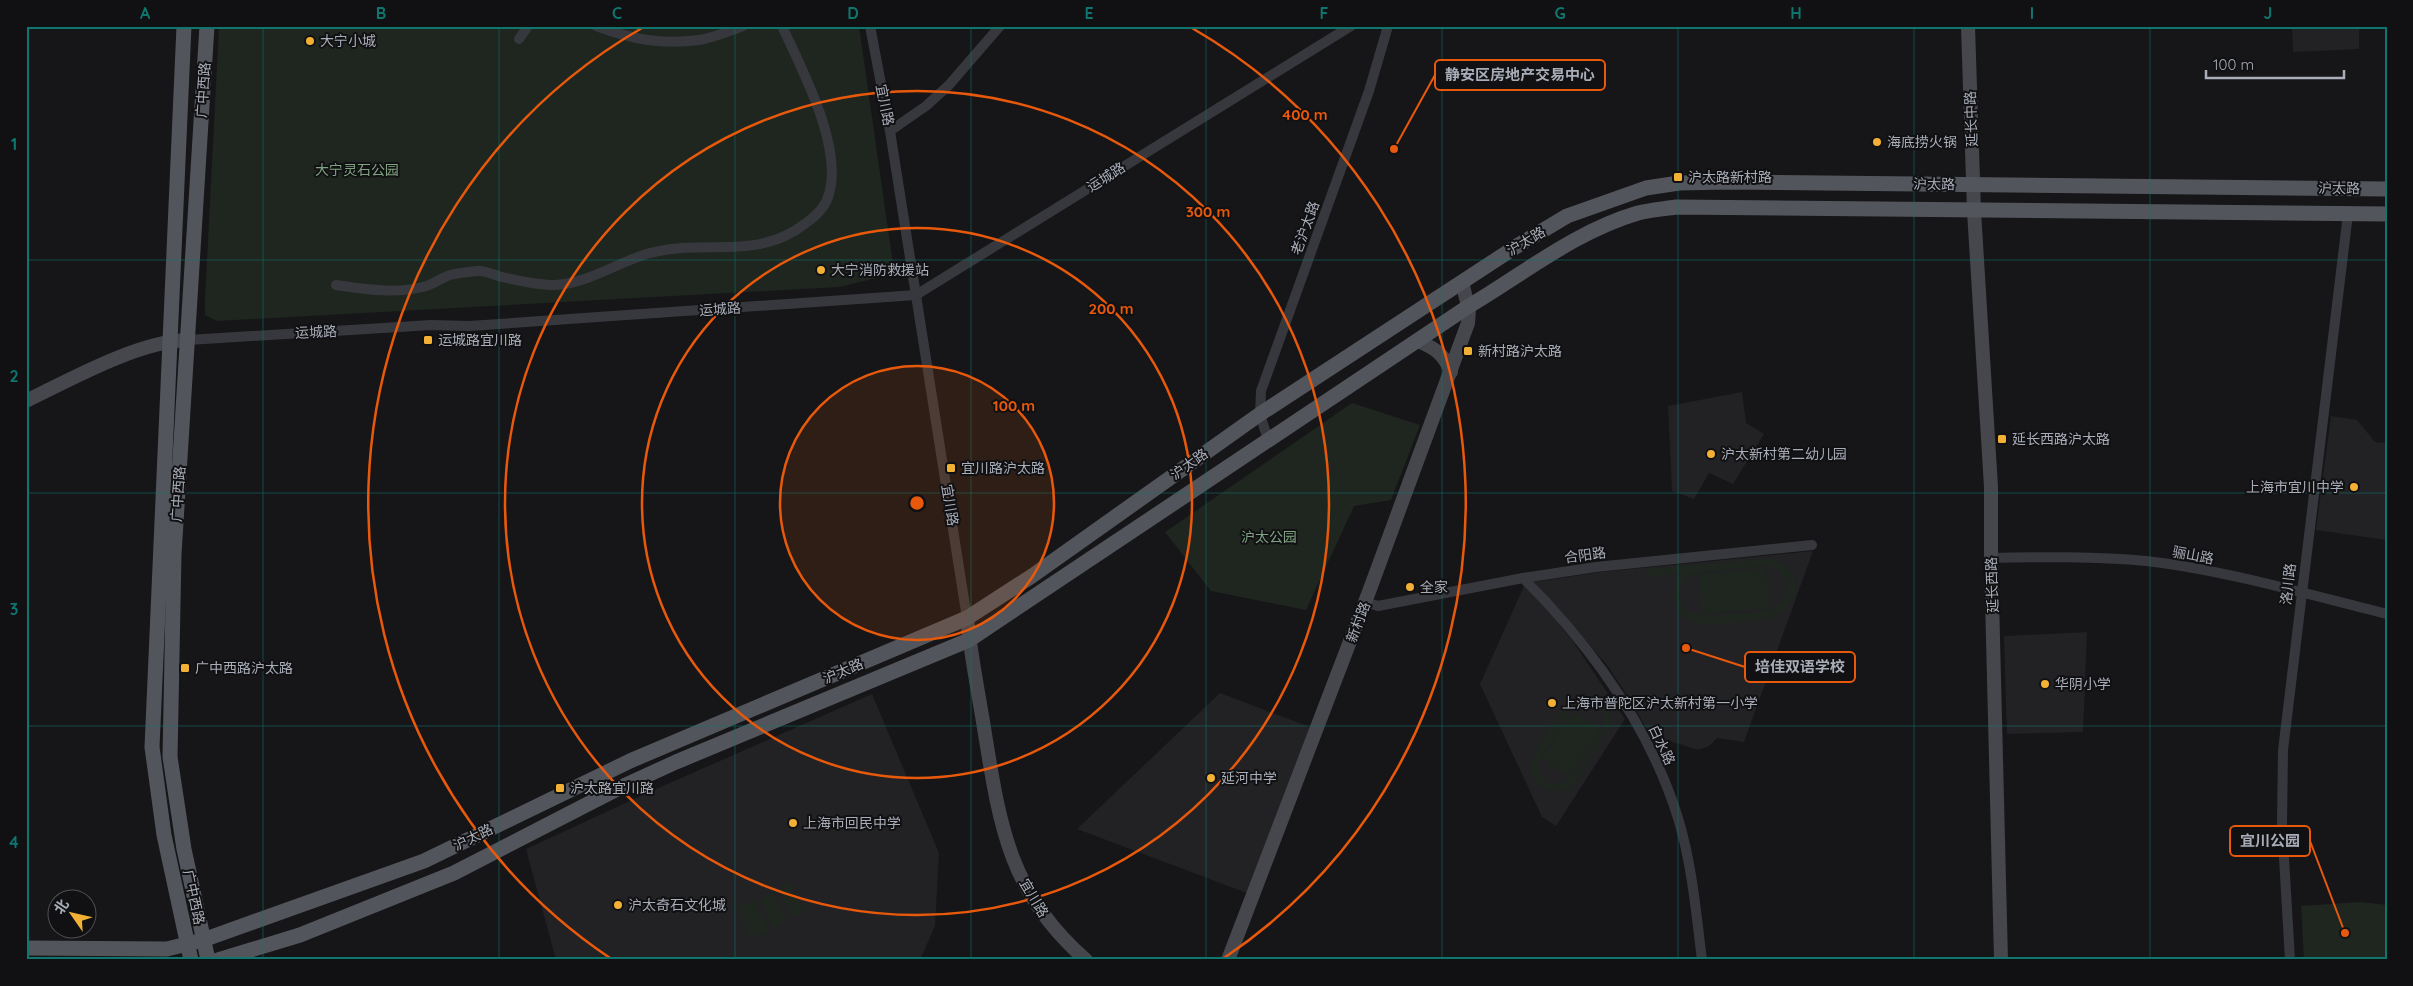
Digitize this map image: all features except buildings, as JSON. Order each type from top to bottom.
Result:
[{"type":"main road","name":"广中西路","points":[[184,26],[152,747],[164,835],[191,960]]},
{"type":"main road","name":"广中西路","points":[[207,26],[174,554],[170,757],[184,849],[208,960]]},
{"type":"main road","points":[[183,58],[205,60]]},
{"type":"main road","name":"沪太路","points":[[26,948],[167,949],[203,940],[424,861],[630,761],[967,618],[1032,576],[1260,414],[1462,282],[1567,216],[1646,188],[1679,183],[1727,182],[2387,189]]},
{"type":"main road","name":"沪太路","points":[[218,960],[300,935],[454,873],[650,774],[970,640],[1469,306],[1552,254],[1594,232],[1638,214],[1676,207],[2387,214]]},
{"type":"street","points":[[520,39],[528,26]]},
{"type":"street","points":[[596,26],[630,39],[666,42],[700,40],[744,26]]},
{"type":"street","points":[[336,285],[400,291],[424,287],[451,275],[479,271],[527,282],[554,285],[571,284],[649,253],[679,247],[757,246],[776,242],[798,230],[817,215],[829,194],[832,165],[831,148],[817,107],[782,26]]},
{"type":"street","name":"宜川路","points":[[870,26],[890,131],[999,819],[1010,854],[1044,915],[1064,941],[1086,960]]},
{"type":"street","points":[[890,131],[926,106],[949,84],[1000,26]]},
{"type":"street","name":"运城路","points":[[26,401],[95,367],[170,340],[432,325],[469,326],[916,295],[1351,26]]},
{"type":"street","name":"老沪太路","points":[[1268,440],[1260,414],[1261,391],[1369,91],[1388,26]]},
{"type":"street","name":"延长中路","points":[[1968,26],[1974,211]]},
{"type":"street","name":"延长西路","points":[[1974,211],[1991,487],[1991,558],[2001,960]]},
{"type":"street","name":"洛川路","points":[[2290,960],[2282,824],[2283,750],[2300,593],[2348,214]]},
{"type":"street","name":"新村路","points":[[1228,960],[1365,602],[1468,323],[1469,306],[1462,282]]},
{"type":"street","points":[[1417,341],[1433,347],[1446,359],[1451,372]]},
{"type":"street","name":"合阳路","points":[[1365,602],[1378,606],[1523,578],[1670,559],[1812,545]]},
{"type":"street","name":"骊山路","points":[[1991,558],[2102,558],[2146,561],[2188,567],[2387,614]]},
{"type":"street","name":"白水路","points":[[1523,578],[1559,615],[1608,676],[1626,704],[1655,760],[1671,797],[1684,842],[1695,900],[1702,960]]},
{"type":"shaded area","points":[[2292,26],[2359,26],[2359,49],[2293,52]]},
{"type":"shaded area","name":"沪太新村第二幼儿园","points":[[1742,392],[1746,423],[1764,434],[1733,484],[1709,473],[1694,499],[1672,491],[1668,406]]},
{"type":"shaded area","name":"上海市宜川中学","points":[[2331,416],[2357,420],[2375,442],[2387,443],[2387,540],[2316,530]]},
{"type":"shaded area","points":[[1813,551],[1744,742],[1717,738],[1709,746],[1698,750],[1670,741],[1658,751],[1633,704],[1607,665],[1534,582],[1601,572]]},
{"type":"shaded area","name":"上海市普陀区沪太新村第一小学","points":[[1524,586],[1572,640],[1625,719],[1556,826],[1542,817],[1480,684]]},
{"type":"shaded area","name":"华阴小学","points":[[2087,632],[2083,732],[2007,734],[2004,636]]},
{"type":"shaded area","name":"延河中学","points":[[1220,693],[1310,727],[1247,893],[1077,829]]},
{"type":"shaded area","name":"上海市回民中学","points":[[872,694],[939,853],[935,926],[920,960],[556,960],[526,849],[647,793]]},
{"type":"green space","name":"大宁灵石公园","points":[[219,26],[859,26],[893,264],[885,276],[839,287],[217,321],[205,315],[205,300]]},
{"type":"green space","name":"沪太公园","points":[[1352,403],[1420,425],[1391,500],[1354,506],[1306,610],[1211,591],[1165,532]]},
{"type":"green space","points":[[1773,558],[1784,565],[1792,574],[1795,583],[1794,597],[1787,608],[1775,615],[1745,622],[1701,625],[1685,617],[1675,605],[1673,590],[1680,574],[1648,577],[1648,569]],"holes":[[[1766,566],[1777,569],[1787,583],[1783,601],[1772,608],[1752,612],[1704,615],[1695,614],[1682,605],[1680,597],[1681,585],[1693,573]]]},
{"type":"green space","points":[[1766,568],[1770,608],[1702,614],[1699,574]]},
{"type":"green space","points":[[1579,696],[1591,696],[1605,704],[1609,711],[1611,724],[1573,786],[1558,791],[1551,791],[1538,784],[1534,779],[1531,772],[1531,763],[1536,751],[1564,708],[1571,700]],"holes":[[[1586,702],[1596,705],[1604,716],[1602,730],[1576,771],[1567,780],[1558,784],[1549,783],[1540,774],[1540,759],[1571,710]]]},
{"type":"green space","points":[[1573,711],[1600,729],[1570,776],[1542,759]]},
{"type":"green space","points":[[790,883],[805,912],[792,918],[778,889]]},
{"type":"green space","points":[[772,892],[787,921],[774,928],[760,899]]},
{"type":"green space","points":[[755,899],[770,931],[751,939],[737,907]]},
{"type":"green space","points":[[2361,902],[2387,905],[2387,960],[2304,960],[2301,906]]},
{"type":"place","name":"大宁小城","points":[[310,41]]},
{"type":"place","name":"海底捞火锅","points":[[1877,142]]},
{"type":"place","name":"静安区房地产交易中心","points":[[1394,149]]},
{"type":"place","name":"沪太路新村路","points":[[1678,177]]},
{"type":"place","name":"大宁消防救援站","points":[[821,270]]},
{"type":"place","name":"运城路宜川路","points":[[428,340]]},
{"type":"place","name":"新村路沪太路","points":[[1468,351]]},
{"type":"place","name":"延长西路沪太路","points":[[2002,439]]},
{"type":"place","name":"沪太新村第二幼儿园","points":[[1711,454]]},
{"type":"place","name":"宜川路沪太路","points":[[951,468]]},
{"type":"place","name":"上海市宜川中学","points":[[2354,487]]},
{"type":"place","name":"全家","points":[[1410,587]]},
{"type":"place","name":"培佳双语学校","points":[[1686,648]]},
{"type":"place","name":"广中西路沪太路","points":[[185,668]]},
{"type":"place","name":"华阴小学","points":[[2045,684]]},
{"type":"place","name":"上海市普陀区沪太新村第一小学","points":[[1552,703]]},
{"type":"place","name":"延河中学","points":[[1211,778]]},
{"type":"place","name":"沪太路宜川路","points":[[560,788]]},
{"type":"place","name":"上海市回民中学","points":[[793,823]]},
{"type":"place","name":"沪太奇石文化城","points":[[618,905]]},
{"type":"place","name":"宜川公园","points":[[2345,933]]}]
